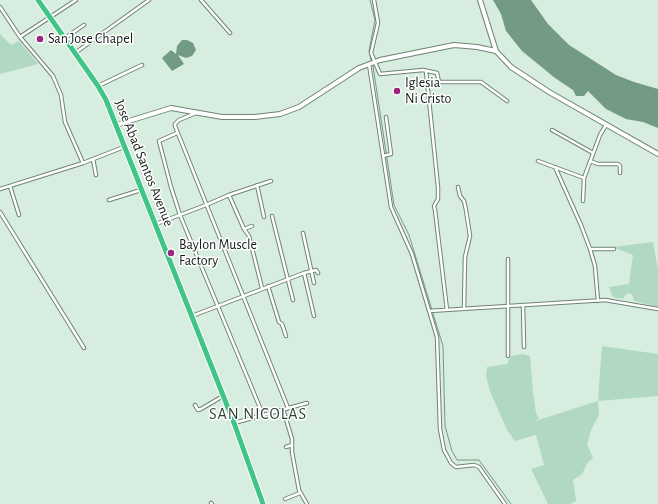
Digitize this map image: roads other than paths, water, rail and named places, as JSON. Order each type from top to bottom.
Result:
[{"type":"highway","name":"Jose Abad Santos Avenue","points":[[38,0],[98,86],[116,125],[224,396],[263,503]]},
{"type":"main road","points":[[480,0],[496,51],[511,67],[550,92],[658,154]]},
{"type":"main road","points":[[116,125],[171,108],[222,117],[255,118],[280,114],[299,107],[319,96],[369,63],[454,45],[477,47],[496,51]]},
{"type":"street","points":[[20,37],[76,0]]},
{"type":"street","points":[[75,53],[149,0]]},
{"type":"street","points":[[201,0],[230,33]]},
{"type":"street","points":[[374,0],[378,23],[371,53],[380,74],[426,71],[437,73],[439,82],[481,82],[507,101]]},
{"type":"street","points":[[0,7],[20,37],[47,67],[55,80],[61,95],[65,122],[83,163]]},
{"type":"street","points":[[65,38],[84,25]]},
{"type":"street","points":[[369,63],[391,208],[412,254],[430,310],[439,346],[440,429],[444,450],[451,463],[456,467],[474,465],[480,467],[505,504]]},
{"type":"street","points":[[98,86],[142,65]]},
{"type":"street","points":[[426,71],[438,187],[438,199],[434,206],[447,310]]},
{"type":"street","points":[[196,113],[175,124],[177,133],[288,408]]},
{"type":"street","points":[[384,156],[391,154],[386,117]]},
{"type":"street","points":[[583,201],[584,178],[600,135],[607,124]]},
{"type":"street","points":[[552,130],[593,153]]},
{"type":"street","points":[[177,133],[159,141],[180,215],[263,415]]},
{"type":"street","points":[[0,189],[83,163],[124,146]]},
{"type":"street","points":[[93,159],[96,175]]},
{"type":"street","points":[[538,161],[584,178]]},
{"type":"street","points":[[590,161],[598,164],[618,164],[620,166],[620,173]]},
{"type":"street","points":[[555,167],[581,225],[590,250],[595,266],[598,300]]},
{"type":"street","points":[[156,224],[229,195],[271,182]]},
{"type":"street","points":[[258,185],[264,217]]},
{"type":"street","points":[[10,186],[19,215]]},
{"type":"street","points":[[458,186],[460,196],[464,201],[470,236],[464,257],[464,309]]},
{"type":"street","points":[[109,200],[142,190]]},
{"type":"street","points":[[229,195],[244,229],[249,236],[262,288]]},
{"type":"street","points":[[0,214],[84,348]]},
{"type":"street","points":[[272,216],[293,300]]},
{"type":"street","points":[[244,229],[252,226]]},
{"type":"street","points":[[303,234],[314,283]]},
{"type":"street","points":[[590,250],[614,249]]},
{"type":"street","points":[[508,260],[508,356]]},
{"type":"street","points":[[192,316],[304,273],[316,270],[318,273]]},
{"type":"street","points":[[304,273],[314,316]]},
{"type":"street","points":[[268,286],[279,322],[282,324],[286,336]]},
{"type":"street","points":[[430,310],[598,300],[612,300],[658,309]]},
{"type":"street","points":[[523,305],[524,346]]},
{"type":"street","points":[[196,405],[198,410],[224,396]]},
{"type":"street","points":[[234,423],[307,403]]},
{"type":"street","points":[[283,409],[292,439],[300,493],[307,504]]},
{"type":"street","points":[[286,447],[292,445]]},
{"type":"street","points":[[285,498],[300,493]]},
{"type":"street","points":[[256,504],[263,503]]},
{"type":"waterway","points":[[370,0],[375,20],[369,51],[371,60]]},
{"type":"waterway","points":[[373,66],[394,205],[409,235],[443,346],[445,426],[452,451],[457,460],[479,460],[511,504]]},
{"type":"place","name":"San Jose Chapel","points":[[40,39]]},
{"type":"place","name":"Iglesia Ni Cristo","points":[[397,91]]},
{"type":"place","name":"Baylon Muscle Factory","points":[[171,253]]},
{"type":"district","name":"SAN NICOLAS","points":[[258,414]]}]
